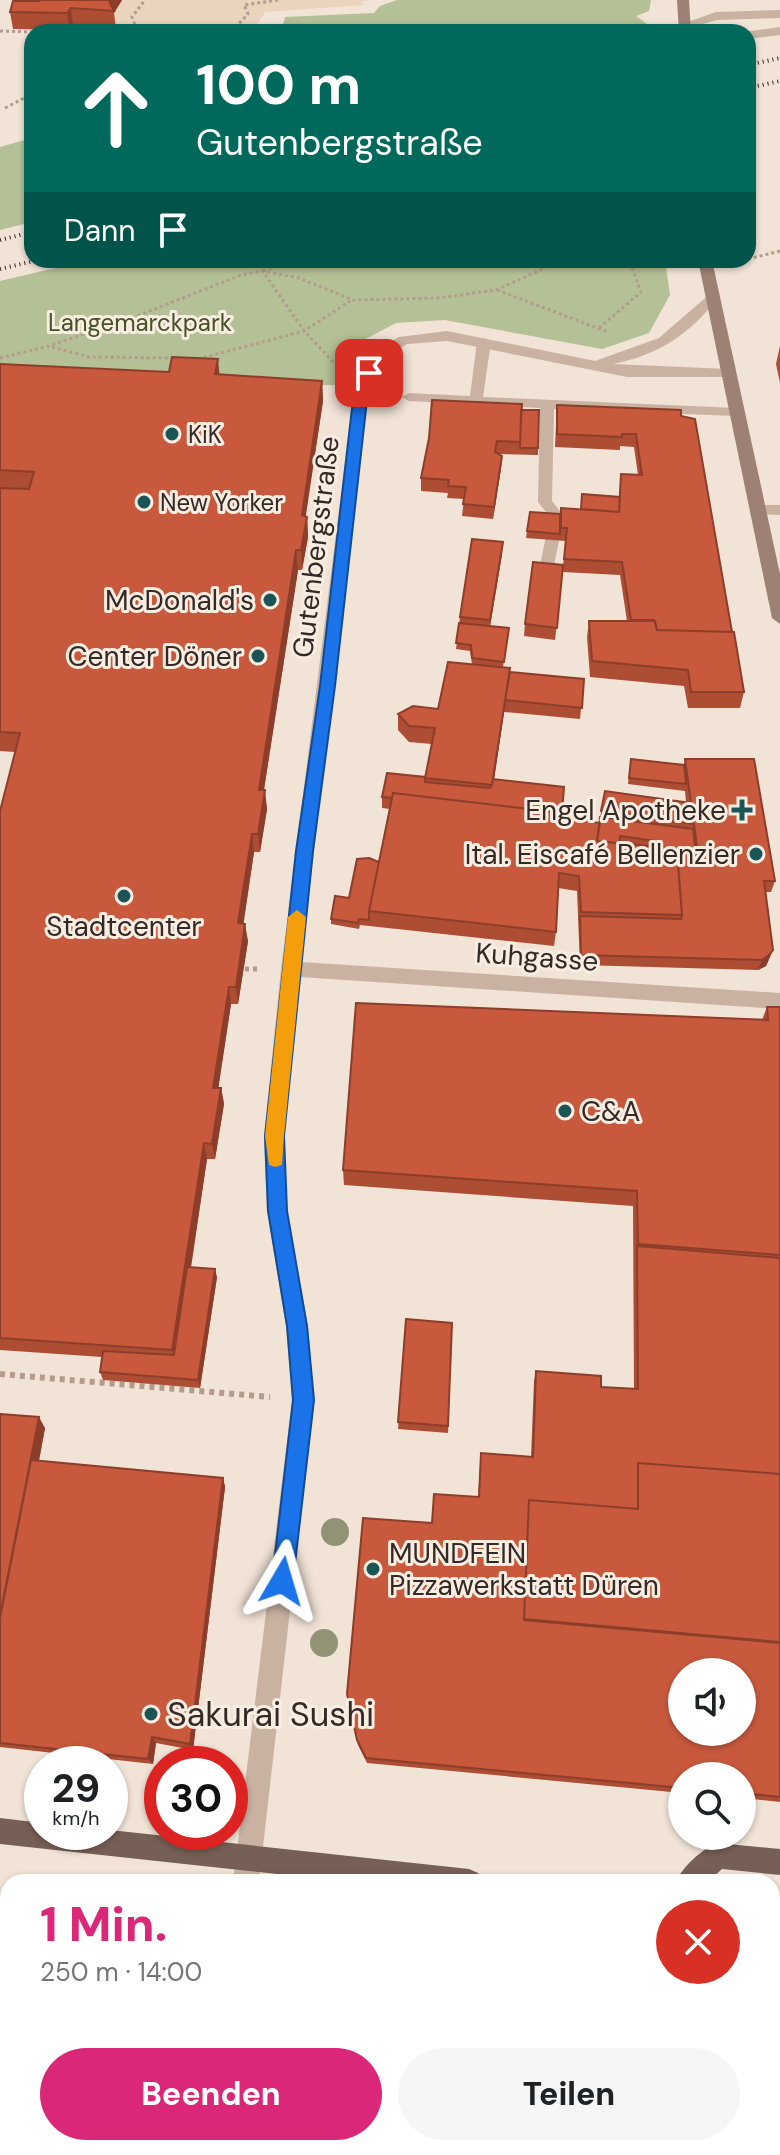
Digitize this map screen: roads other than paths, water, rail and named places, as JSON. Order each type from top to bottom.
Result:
[{"type":"main road","points":[[0,1831],[248,1871],[308,1874]]},
{"type":"main road","points":[[698,1874],[717,1856],[780,1862]]},
{"type":"street","points":[[683,0],[685,24]]},
{"type":"street","points":[[695,24],[716,16],[780,14]]},
{"type":"street","points":[[756,34],[780,31]]},
{"type":"street","points":[[707,268],[736,412],[761,510],[780,618]]},
{"type":"street","name":"Gutenbergstraße","points":[[594,364],[661,346],[680,333],[712,296]]},
{"type":"street","name":"Gutenbergstraße","points":[[248,1871],[303,1400],[297,1326],[277,1211],[274,1136],[291,969],[361,391],[376,356],[404,340],[447,336],[627,372],[728,374]]},
{"type":"street","points":[[761,510],[780,510]]},
{"type":"street","name":"Kuhgasse","points":[[291,969],[780,1001]]},
{"type":"lane","points":[[476,401],[484,342]]},
{"type":"lane","points":[[409,397],[736,412]]},
{"type":"lane","points":[[546,570],[557,516],[545,502],[547,404]]},
{"type":"railway","points":[[756,63],[780,58]]},
{"type":"railway","points":[[756,86],[780,81]]},
{"type":"railway","points":[[0,240],[24,234]]},
{"type":"railway","points":[[0,269],[24,263]]},
{"type":"place","name":"KiK","points":[[172,434]]},
{"type":"place","name":"New Yorker","points":[[144,502]]},
{"type":"place","name":"McDonald's","points":[[270,600]]},
{"type":"place","name":"Center Döner","points":[[258,656]]},
{"type":"place","name":"Engel Apotheke","points":[[742,810]]},
{"type":"place","name":"Ital. Eiscafé Bellenzier","points":[[756,854]]},
{"type":"place","name":"Stadtcenter","points":[[124,896]]},
{"type":"place","name":"C&A","points":[[565,1111]]},
{"type":"place","name":"MUNDFEIN Pizzawerkstatt Düren","points":[[373,1569]]},
{"type":"place","name":"Sakurai Sushi","points":[[151,1714]]},
{"type":"park label","name":"Langemarckpark","points":[[140,322]]}]
